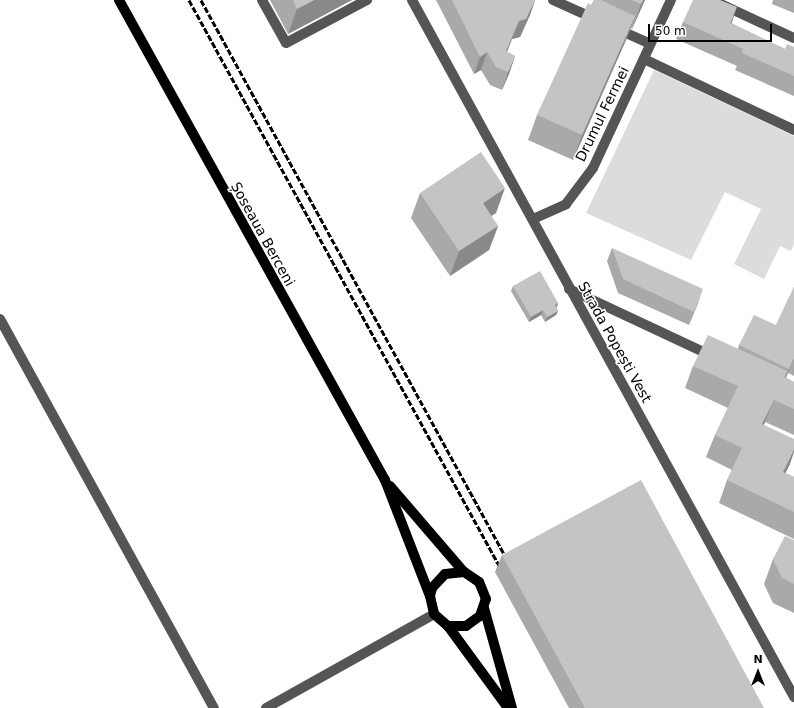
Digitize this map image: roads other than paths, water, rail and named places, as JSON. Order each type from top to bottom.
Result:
[{"type":"main road","name":"Șoseaua Berceni","points":[[119,0],[384,480],[430,596],[434,614]]},
{"type":"main road","name":"Șoseaua Berceni","points":[[384,480],[464,572],[472,576],[482,586],[486,599],[484,608],[512,708]]},
{"type":"main road","points":[[430,596],[432,588],[445,574],[464,572]]},
{"type":"main road","points":[[448,626],[466,626],[474,622],[484,608]]},
{"type":"main road","points":[[434,614],[448,626],[508,708]]},
{"type":"street","points":[[262,0],[286,43],[367,0]]},
{"type":"street","name":"Strada Popești Vest","points":[[412,0],[534,219],[569,289],[794,697]]},
{"type":"street","points":[[553,0],[574,4],[650,44]]},
{"type":"street","name":"Drumul Fermei","points":[[534,219],[566,204],[593,168],[670,0]]},
{"type":"street","points":[[712,0],[794,38]]},
{"type":"street","points":[[644,58],[794,130]]},
{"type":"street","points":[[569,289],[722,361]]},
{"type":"street","points":[[0,319],[214,708]]},
{"type":"street","points":[[266,708],[434,614]]},
{"type":"railway","points":[[189,0],[501,569]]},
{"type":"railway","points":[[201,0],[509,563]]}]
